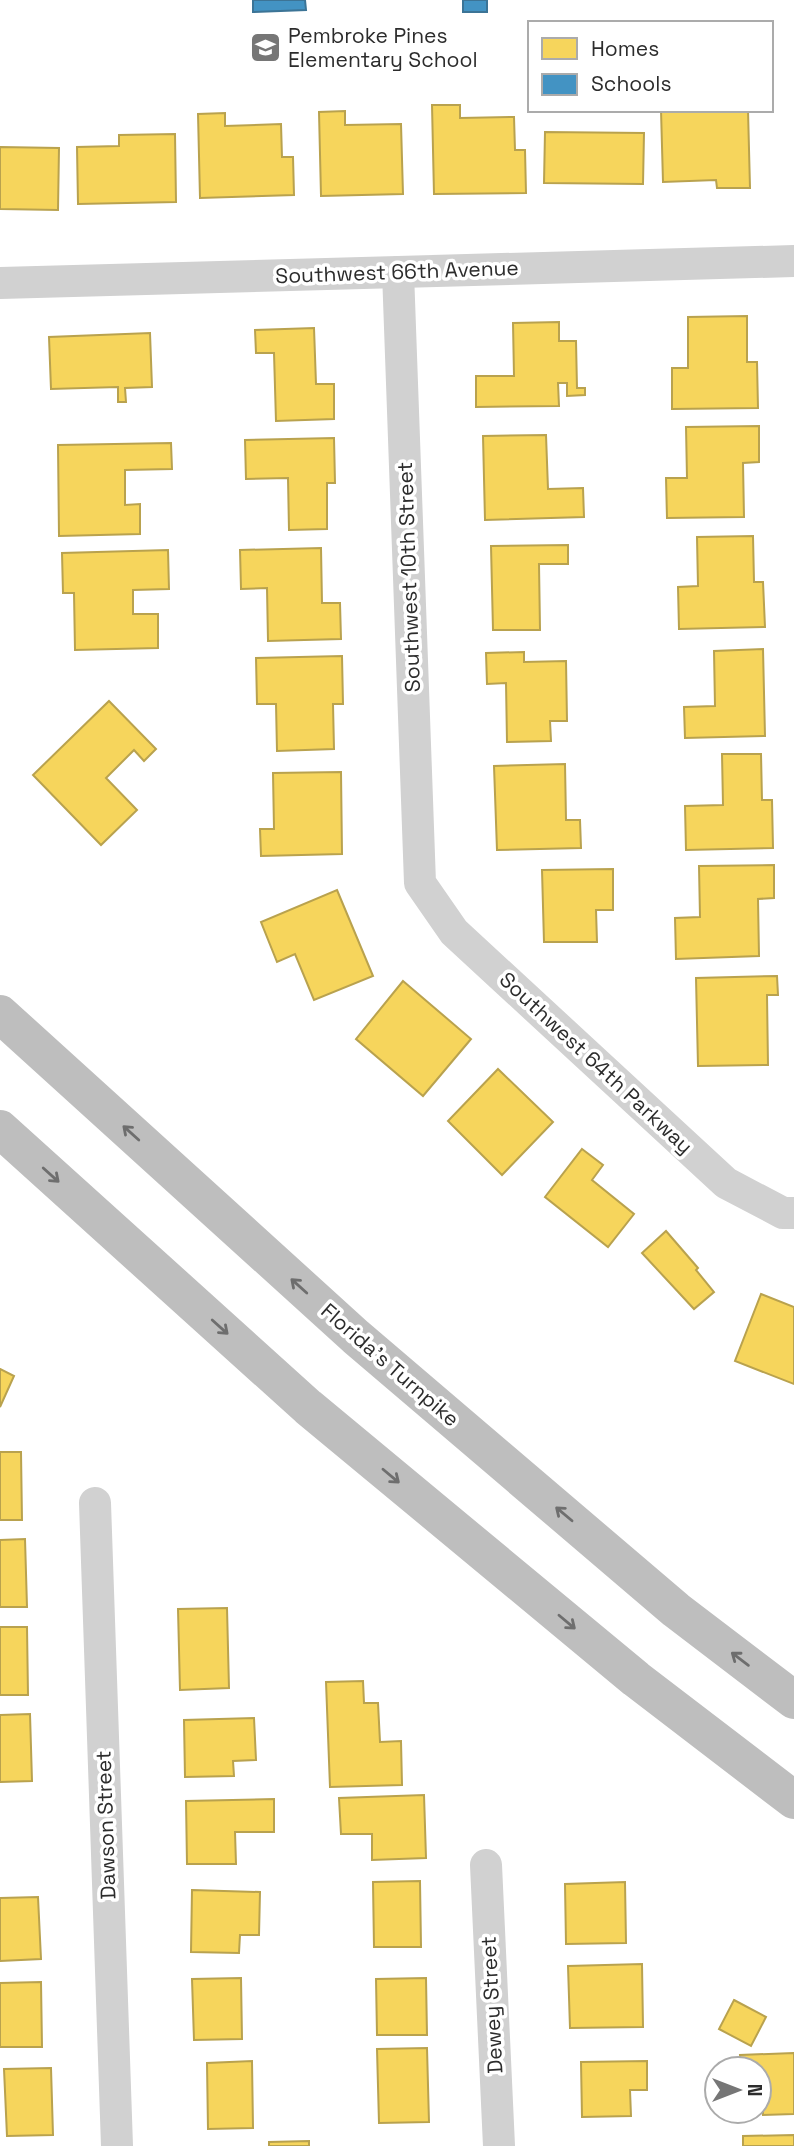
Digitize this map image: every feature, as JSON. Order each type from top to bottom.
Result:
[{"type":"highway","name":"Florida's Turnpike","points":[[0,1014],[366,1346],[676,1610],[794,1700]]},
{"type":"highway","points":[[0,1129],[308,1407],[636,1679],[794,1800]]},
{"type":"street","name":"Southwest 66th Avenue","points":[[0,283],[794,261]]},
{"type":"street","name":"Southwest 10th Street","points":[[398,272],[421,883]]},
{"type":"street","name":"Southwest 64th Parkway","points":[[421,883],[454,932],[726,1183],[783,1213],[794,1213]]},
{"type":"street","name":"Dawson Street","points":[[95,1503],[117,2146]]},
{"type":"street","name":"Dewey Street","points":[[486,1865],[499,2146]]},
{"type":"building: Homes","points":[[432,105],[460,105],[460,118],[514,117],[515,150],[525,150],[526,193],[434,194]]},
{"type":"building: Homes","points":[[345,111],[345,125],[401,124],[403,194],[321,196],[319,112]]},
{"type":"building: Homes","points":[[661,112],[748,112],[750,188],[717,188],[716,180],[663,182]]},
{"type":"building: Homes","points":[[225,113],[225,126],[281,124],[282,157],[293,157],[294,195],[200,198],[198,114]]},
{"type":"building: Homes","points":[[545,132],[644,133],[643,184],[544,183]]},
{"type":"building: Homes","points":[[175,134],[176,202],[78,204],[77,147],[119,146],[119,135]]},
{"type":"building: Homes","points":[[0,147],[59,148],[58,210],[0,209]]},
{"type":"building: Homes","points":[[747,316],[747,362],[757,362],[758,408],[672,409],[672,368],[688,368],[688,317]]},
{"type":"building: Homes","points":[[559,322],[559,341],[576,341],[577,388],[585,388],[585,395],[567,396],[567,383],[558,383],[559,406],[476,407],[476,376],[514,376],[513,323]]},
{"type":"building: Homes","points":[[314,328],[316,384],[334,384],[334,419],[276,421],[274,353],[256,353],[255,330]]},
{"type":"building: Homes","points":[[150,333],[152,387],[125,388],[126,402],[118,402],[118,387],[51,389],[49,337]]},
{"type":"building: Homes","points":[[759,426],[759,462],[743,463],[744,517],[667,518],[666,478],[687,478],[686,427]]},
{"type":"building: Homes","points":[[546,435],[548,489],[583,488],[584,517],[485,520],[483,436]]},
{"type":"building: Homes","points":[[334,438],[335,483],[327,483],[327,529],[289,530],[288,478],[246,479],[245,440]]},
{"type":"building: Homes","points":[[171,443],[172,469],[125,470],[125,505],[140,504],[140,534],[59,536],[58,445]]},
{"type":"building: Homes","points":[[753,536],[754,582],[763,582],[765,627],[679,629],[678,587],[698,586],[697,537]]},
{"type":"building: Homes","points":[[568,545],[568,564],[539,564],[540,630],[493,630],[491,546]]},
{"type":"building: Homes","points":[[321,548],[322,603],[340,603],[341,639],[268,641],[267,588],[241,589],[240,550]]},
{"type":"building: Homes","points":[[168,550],[169,589],[133,590],[133,614],[158,614],[158,648],[75,650],[74,593],[63,593],[62,553]]},
{"type":"building: Homes","points":[[763,649],[765,736],[685,738],[684,707],[715,706],[714,651]]},
{"type":"building: Homes","points":[[524,652],[524,662],[566,661],[567,721],[550,721],[551,741],[507,742],[506,683],[487,684],[486,653]]},
{"type":"building: Homes","points":[[342,656],[343,704],[333,704],[334,749],[277,751],[276,704],[257,704],[256,658]]},
{"type":"building: Homes","points":[[109,701],[156,749],[144,761],[134,750],[106,778],[137,810],[101,845],[33,775]]},
{"type":"building: Homes","points":[[722,754],[761,754],[762,800],[772,800],[773,848],[686,850],[685,806],[723,805]]},
{"type":"building: Homes","points":[[565,764],[566,820],[580,820],[581,848],[497,850],[494,766]]},
{"type":"building: Homes","points":[[341,772],[342,854],[261,856],[260,829],[274,829],[273,773]]},
{"type":"building: Homes","points":[[774,865],[774,898],[758,899],[759,956],[676,959],[675,918],[700,917],[699,866]]},
{"type":"building: Homes","points":[[613,869],[613,910],[596,910],[597,942],[544,942],[542,870]]},
{"type":"building: Homes","points":[[337,890],[373,976],[314,1000],[295,954],[277,962],[261,922]]},
{"type":"building: Homes","points":[[777,976],[778,995],[767,995],[768,1065],[698,1066],[696,978]]},
{"type":"building: Homes","points":[[403,981],[471,1039],[423,1096],[356,1039]]},
{"type":"building: Homes","points":[[498,1069],[553,1122],[502,1175],[448,1121]]},
{"type":"building: Homes","points":[[582,1149],[603,1165],[592,1180],[634,1214],[608,1247],[545,1197]]},
{"type":"building: Homes","points":[[666,1231],[698,1268],[696,1270],[714,1292],[694,1309],[642,1253]]},
{"type":"building: Homes","points":[[761,1294],[794,1307],[794,1384],[735,1361]]},
{"type":"building: Homes","points":[[0,1369],[14,1376],[0,1407]]},
{"type":"building: Homes","points":[[0,1452],[21,1452],[22,1520],[0,1520]]},
{"type":"building: Homes","points":[[25,1539],[27,1607],[0,1607],[0,1540]]},
{"type":"building: Homes","points":[[227,1608],[229,1688],[180,1690],[178,1609]]},
{"type":"building: Homes","points":[[0,1627],[27,1627],[28,1695],[0,1695]]},
{"type":"building: Homes","points":[[363,1681],[364,1703],[378,1703],[380,1742],[401,1741],[402,1785],[330,1787],[326,1682]]},
{"type":"building: Homes","points":[[30,1714],[32,1781],[0,1782],[0,1715]]},
{"type":"building: Homes","points":[[254,1718],[256,1760],[233,1761],[234,1776],[185,1777],[184,1720]]},
{"type":"building: Homes","points":[[424,1795],[426,1858],[372,1860],[372,1834],[341,1834],[339,1798]]},
{"type":"building: Homes","points":[[274,1799],[274,1832],[235,1832],[236,1864],[187,1864],[186,1801]]},
{"type":"building: Homes","points":[[420,1881],[421,1947],[374,1947],[373,1882]]},
{"type":"building: Homes","points":[[625,1882],[626,1943],[566,1944],[565,1884]]},
{"type":"building: Homes","points":[[192,1890],[260,1892],[259,1935],[240,1935],[239,1953],[191,1952]]},
{"type":"building: Homes","points":[[38,1897],[41,1959],[0,1961],[0,1898]]},
{"type":"building: Homes","points":[[642,1964],[643,2027],[570,2028],[568,1966]]},
{"type":"building: Homes","points":[[241,1978],[242,2039],[194,2040],[192,1979]]},
{"type":"building: Homes","points":[[426,1978],[427,2035],[377,2035],[376,1979]]},
{"type":"building: Homes","points":[[41,1982],[42,2047],[0,2047],[0,1983]]},
{"type":"building: Homes","points":[[734,2000],[766,2017],[751,2046],[719,2029]]},
{"type":"building: Homes","points":[[427,2048],[429,2122],[379,2123],[377,2049]]},
{"type":"building: Homes","points":[[794,2053],[794,2114],[773,2115],[773,2055],[740,2055]]},
{"type":"building: Homes","points":[[252,2061],[253,2128],[208,2129],[207,2063]]},
{"type":"building: Homes","points":[[647,2061],[647,2090],[630,2090],[631,2116],[582,2117],[581,2062]]},
{"type":"building: Homes","points":[[51,2068],[53,2135],[7,2136],[4,2069]]},
{"type":"building: Homes","points":[[794,2135],[794,2146],[743,2146],[743,2136]]},
{"type":"building: Homes","points":[[309,2141],[309,2146],[269,2146],[269,2142]]},
{"type":"building: Schools","points":[[253,0],[305,0],[306,10],[253,12]]},
{"type":"building: Schools","name":"Pembroke Pines Elementary School","points":[[463,0],[487,0],[487,12],[463,12]]},
{"type":"place","name":"Pembroke Pines Elementary School","points":[[265,48]]}]
